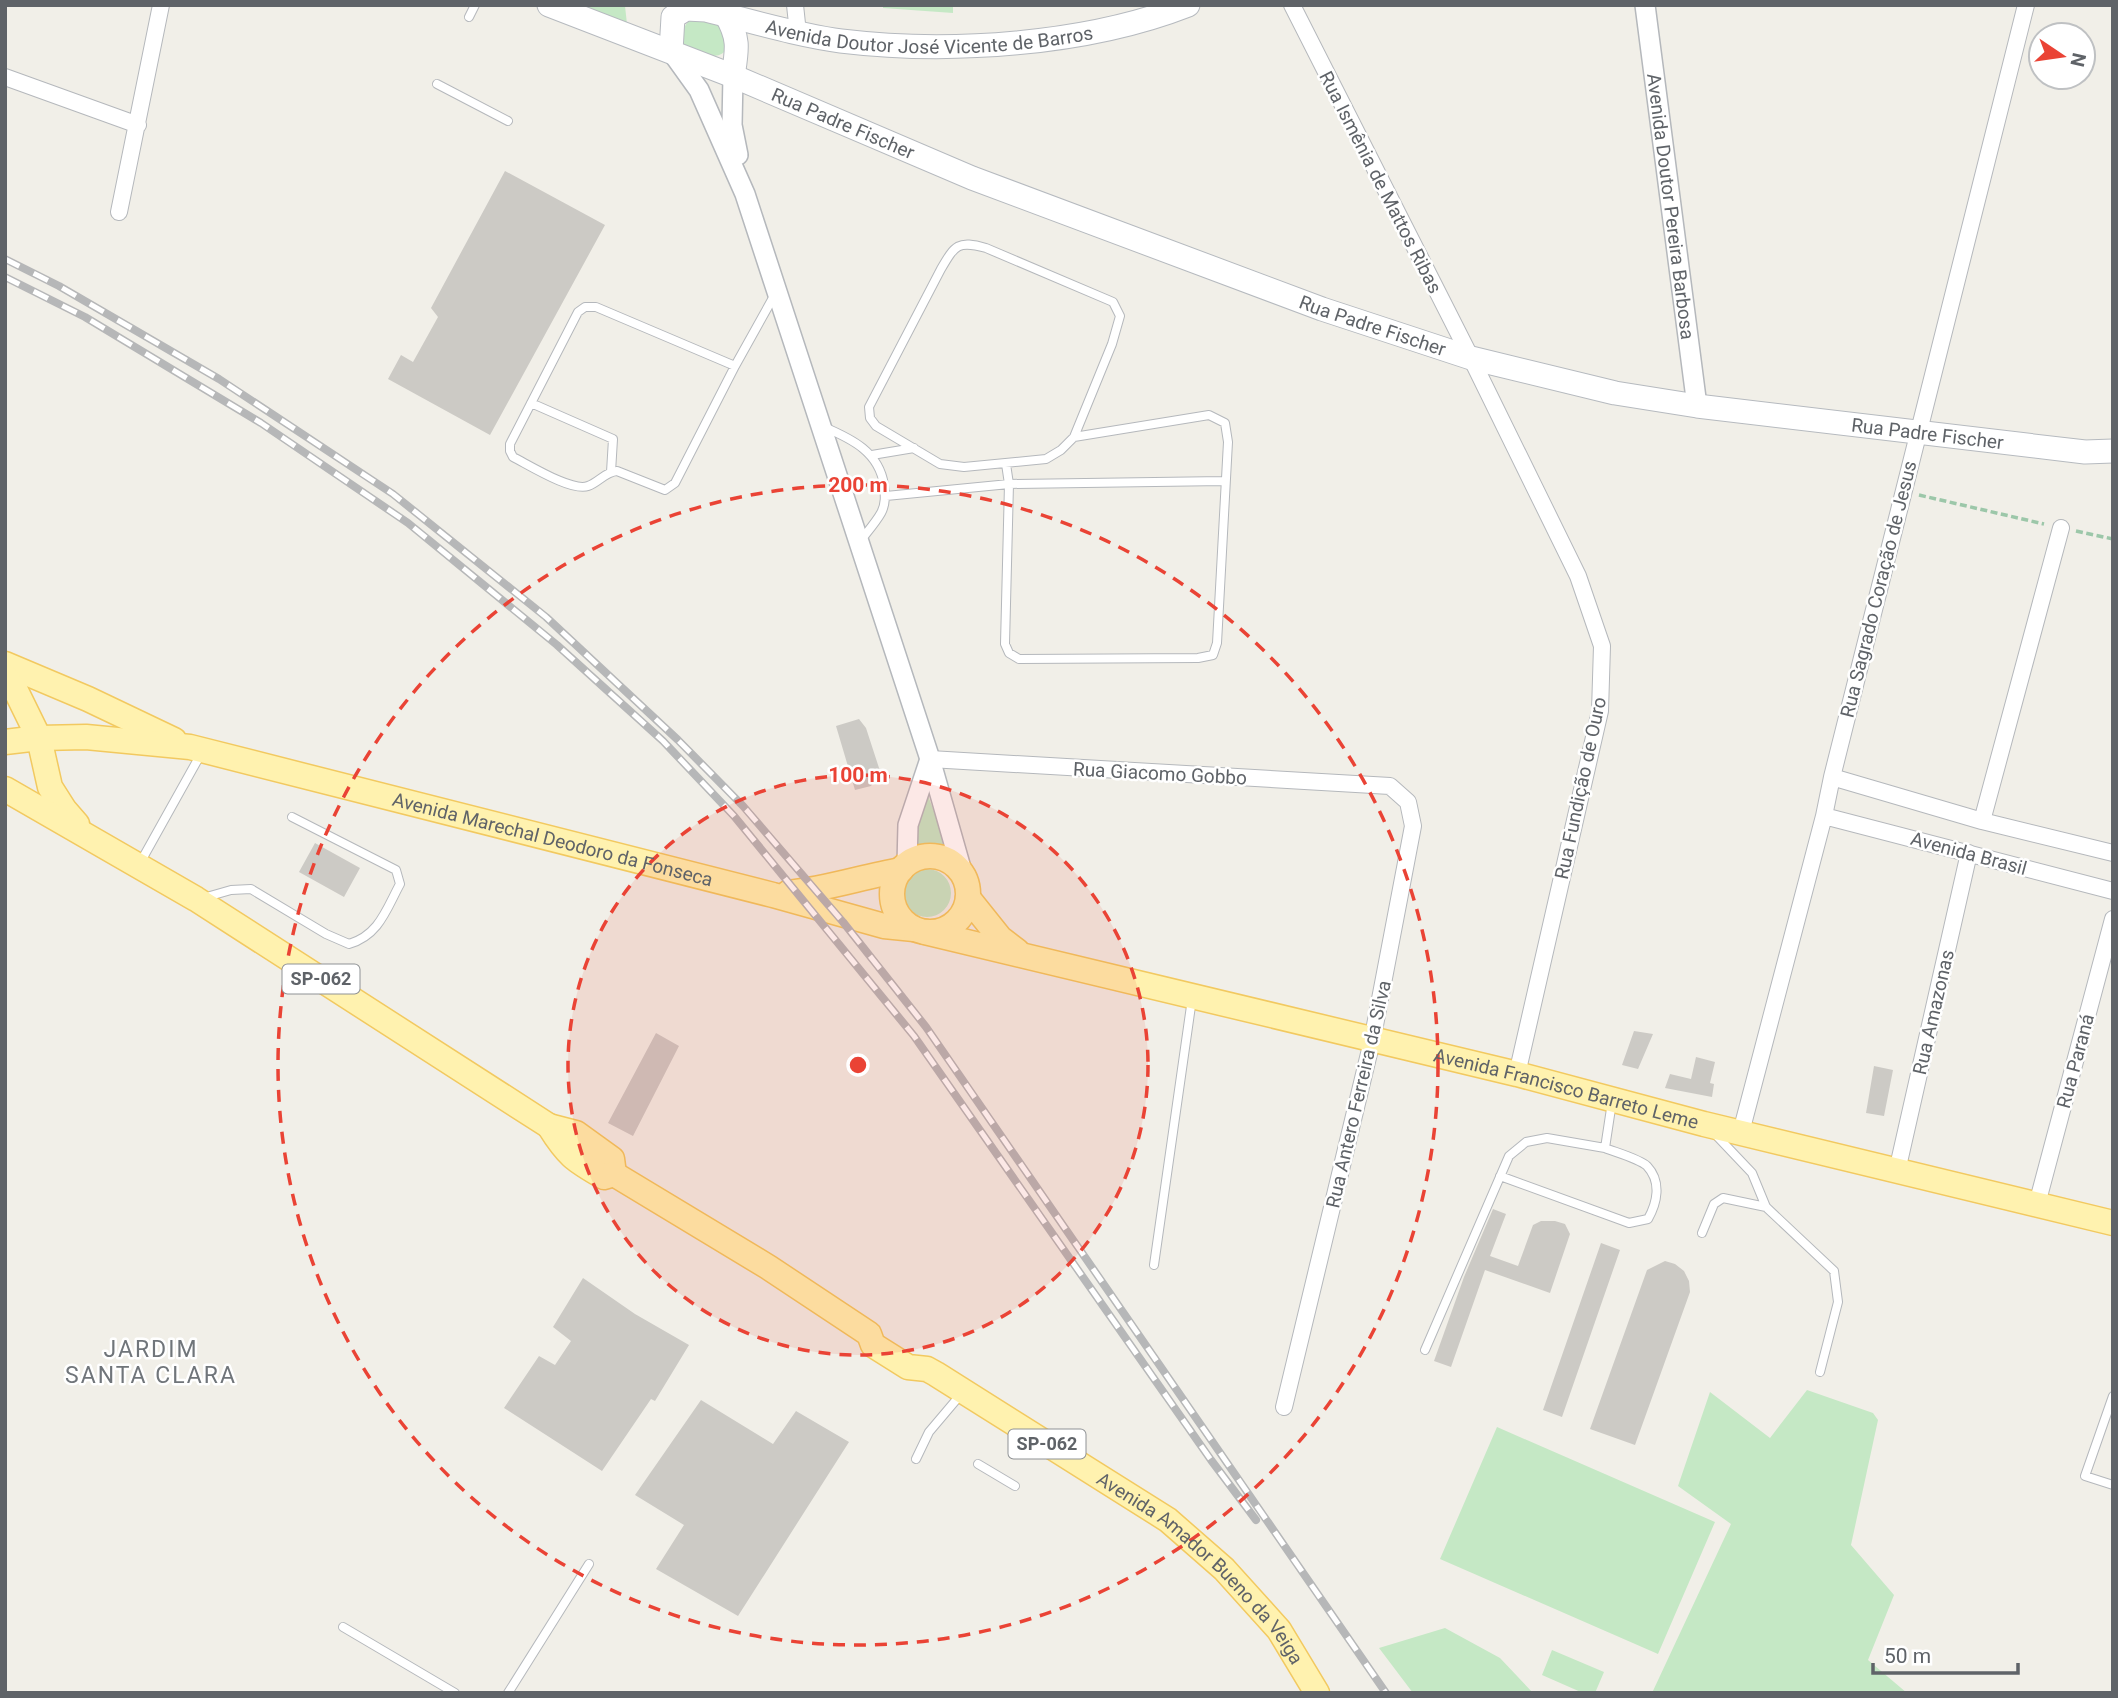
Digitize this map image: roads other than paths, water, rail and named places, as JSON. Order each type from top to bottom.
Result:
[{"type":"main road","name":"Rua Padre Fischer","points":[[549,5],[733,76],[972,178],[1322,309],[1471,358],[1615,393],[1697,407],[2085,452],[2113,451]]},
{"type":"main road","name":"Avenida Doutor José Vicente de Barros","points":[[673,11],[706,10],[839,41],[955,47],[1091,34],[1188,5]]},
{"type":"main road","points":[[671,51],[673,11]]},
{"type":"main road","points":[[726,15],[735,30],[738,46],[733,76]]},
{"type":"main road","name":"Avenida Marechal Deodoro da Fonseca","points":[[5,664],[196,749]]},
{"type":"main road","name":"SP-062","points":[[5,676],[16,691],[39,738],[50,788],[64,809],[90,837]]},
{"type":"main road","name":"Avenida Marechal Deodoro da Fonseca","points":[[5,742],[86,737],[196,749],[773,895],[884,926],[920,930]]},
{"type":"main road","name":"SP-062","points":[[5,789],[197,899]]},
{"type":"main road","points":[[773,895],[823,890],[904,867],[921,857],[933,856],[955,865],[965,886],[965,910],[958,920],[937,932],[920,930],[905,922],[893,903],[892,891],[904,867]]},
{"type":"main road","name":"Avenida Francisco Barreto Leme","points":[[965,886],[1000,939],[1021,954]]},
{"type":"main road","name":"Avenida Amador Bueno da Veiga","points":[[197,899],[549,1126],[576,1133],[612,1159],[614,1174],[768,1268],[869,1334],[881,1333],[919,1354],[926,1368],[1168,1520],[1224,1569],[1279,1630],[1317,1693]]},
{"type":"main road","name":"Avenida Francisco Barreto Leme","points":[[920,930],[1517,1074],[1704,1124],[2113,1223]]},
{"type":"street","points":[[119,212],[161,5]]},
{"type":"street","points":[[795,5],[798,33]]},
{"type":"street","name":"Rua Ismênia de Mattos Ribas","points":[[1292,5],[1471,358]]},
{"type":"street","name":"Avenida Doutor Pereira Barbosa","points":[[1645,5],[1697,407]]},
{"type":"street","name":"Rua Sagrado Coração de Jesus","points":[[1741,1132],[1824,816],[1916,434],[2026,5]]},
{"type":"street","points":[[671,51],[699,90],[745,194],[930,759],[965,886]]},
{"type":"street","points":[[733,76],[732,125],[745,194]]},
{"type":"street","points":[[5,77],[138,125]]},
{"type":"street","name":"Rua Fundição de Ouro","points":[[1471,358],[1578,576],[1602,646],[1600,711],[1517,1074]]},
{"type":"street","points":[[1982,821],[2061,528]]},
{"type":"street","points":[[904,867],[908,825],[930,759]]},
{"type":"street","name":"Rua Giacomo Gobbo","points":[[930,759],[1390,786]]},
{"type":"street","name":"Avenida Brasil","points":[[1832,777],[1982,821],[2113,853]]},
{"type":"street","name":"Rua Antero Ferreira da Silva","points":[[1284,1407],[1372,1041],[1413,827],[1408,802],[1390,786]]},
{"type":"street","name":"Avenida Brasil","points":[[1824,816],[2113,891]]},
{"type":"street","name":"Rua Amazonas","points":[[1897,1171],[1969,853]]},
{"type":"street","name":"Rua Paraná","points":[[2038,1204],[2113,919]]},
{"type":"lane","points":[[470,17],[475,5]]},
{"type":"lane","points":[[437,84],[508,121]]},
{"type":"lane","points":[[968,243],[986,248],[1113,302],[1120,316],[1112,344],[1074,437],[1061,450],[1046,459],[964,467],[940,464],[914,448],[876,426],[870,418],[869,407],[951,252],[959,245],[968,243]]},
{"type":"lane","points":[[735,366],[596,307],[585,307],[578,312],[510,444],[510,451],[513,457],[574,487],[587,486],[617,471],[665,490],[675,484],[777,291]]},
{"type":"lane","points":[[531,403],[613,439],[611,472]]},
{"type":"lane","points":[[1006,464],[1009,484],[1005,643],[1009,653],[1019,659],[1198,658],[1213,654],[1217,643],[1228,442],[1225,423],[1209,415],[1074,437]]},
{"type":"lane","points":[[821,426],[861,446],[872,455],[882,471],[886,496],[882,511],[859,542]]},
{"type":"lane","points":[[872,455],[914,448]]},
{"type":"lane","points":[[886,496],[1009,484],[1224,481]]},
{"type":"lane","points":[[139,866],[196,749]]},
{"type":"lane","points":[[197,899],[231,890],[251,890],[349,944],[374,931],[400,884],[396,870],[292,817]]},
{"type":"lane","points":[[1154,1265],[1193,996]]},
{"type":"lane","points":[[1605,1148],[1613,1099]]},
{"type":"lane","points":[[1704,1124],[1752,1173],[1766,1207],[1834,1271],[1838,1301],[1821,1372]]},
{"type":"lane","points":[[1425,1350],[1500,1176],[1509,1156],[1527,1142],[1548,1138],[1605,1148],[1646,1165],[1654,1178],[1658,1201],[1648,1219],[1629,1223],[1500,1176]]},
{"type":"lane","points":[[1702,1233],[1714,1204],[1723,1198],[1766,1207]]},
{"type":"lane","points":[[916,1459],[929,1432],[964,1391]]},
{"type":"lane","points":[[2113,1396],[2085,1476],[2113,1485]]},
{"type":"lane","points":[[978,1464],[1015,1486]]},
{"type":"lane","points":[[508,1693],[589,1564]]},
{"type":"lane","points":[[342,1628],[455,1693]]},
{"type":"railway","points":[[5,259],[59,286],[219,379],[393,494],[546,617],[678,740],[743,806],[843,922],[926,1027],[1386,1693]]},
{"type":"railway","points":[[5,277],[85,317],[261,423],[408,523],[557,645],[663,741],[734,816],[914,1036],[1211,1460],[1256,1520]]},
{"type":"district","name":"JARDIM SANTA CLARA","points":[[151,1362]]}]
